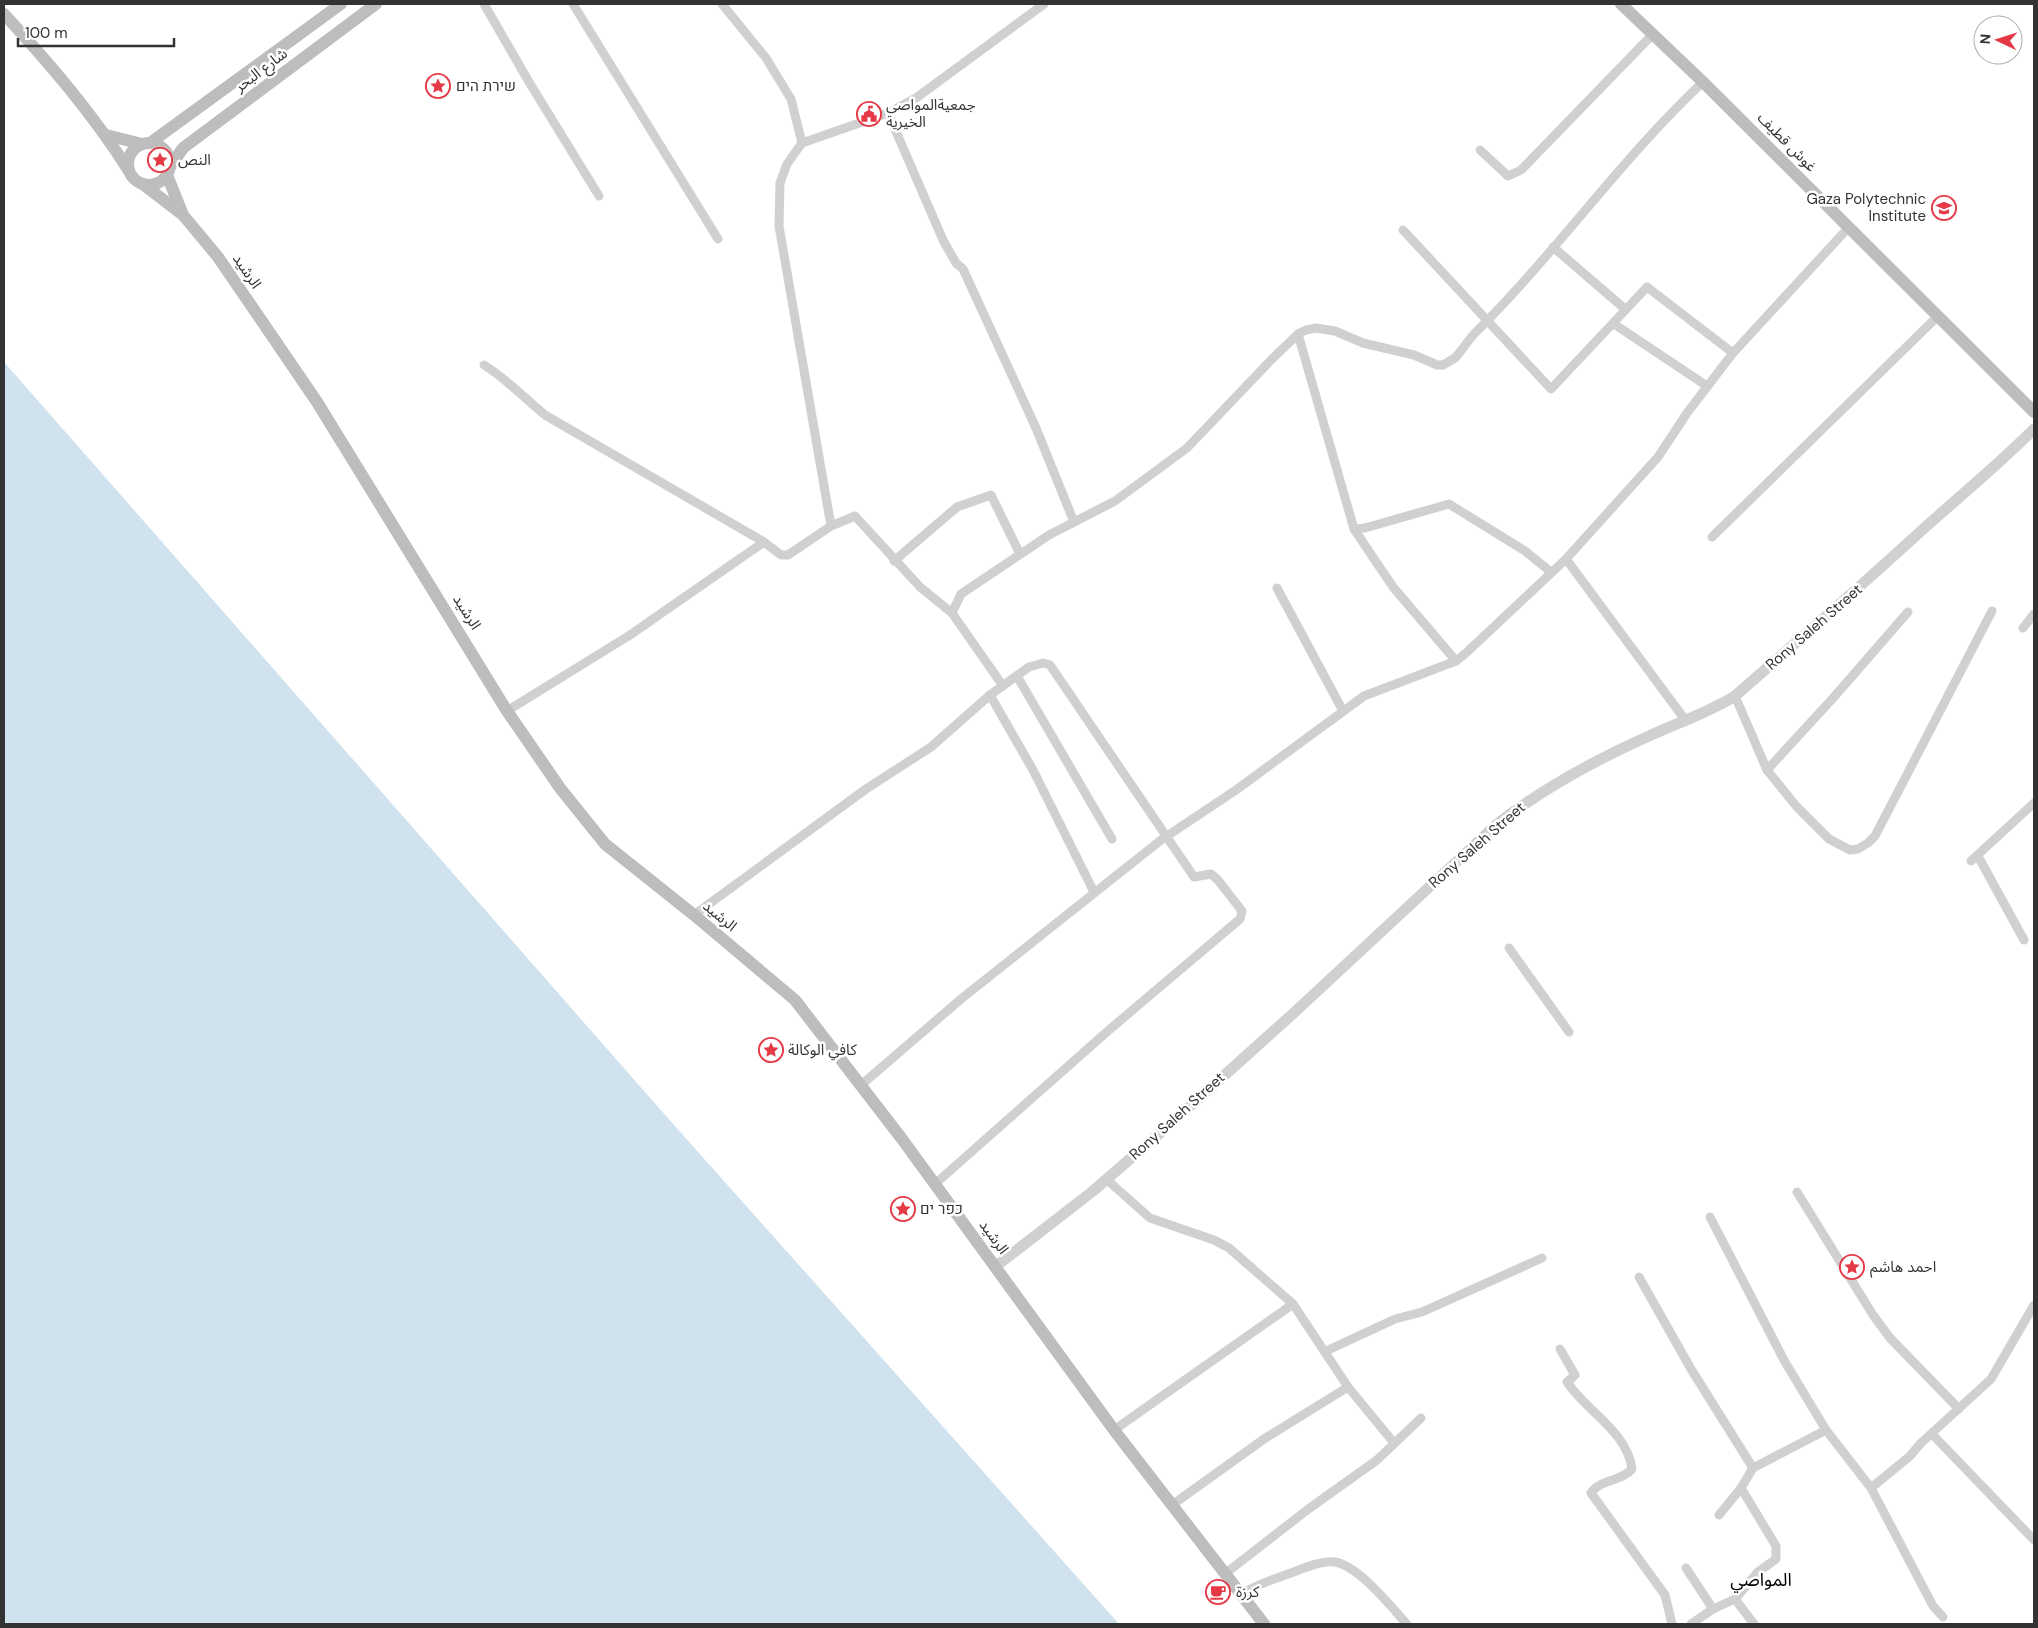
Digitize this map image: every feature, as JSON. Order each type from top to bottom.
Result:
[{"type":"main road","name":"شارع البحر","points":[[146,144],[342,4]]},
{"type":"main road","name":"شارع البحر","points":[[168,171],[183,148],[376,4]]},
{"type":"main road","name":"غوش قطيف","points":[[1621,4],[1703,82],[2034,412]]},
{"type":"main road","points":[[4,14],[49,62],[106,135],[137,182],[144,185],[158,183],[168,171],[169,160],[162,148],[106,135]]},
{"type":"main road","points":[[129,171],[129,157],[132,151],[146,144]]},
{"type":"main road","name":"الرشيد","points":[[168,171],[183,215]]},
{"type":"main road","name":"الرشيد","points":[[144,185],[183,215],[218,257],[317,402],[507,710],[560,788],[604,844],[694,915],[795,1000],[935,1184],[1114,1430],[1264,1624]]},
{"type":"street","points":[[484,4],[528,82],[599,196]]},
{"type":"street","points":[[573,4],[718,239]]},
{"type":"street","points":[[722,4],[766,58],[791,99],[802,143]]},
{"type":"street","points":[[832,526],[779,226],[780,183],[787,164],[802,143],[888,113],[916,98],[1044,4]]},
{"type":"street","points":[[1480,150],[1508,176],[1521,170],[1653,34]]},
{"type":"street","points":[[952,613],[961,594],[1020,554],[1115,500],[1187,448],[1298,334],[1306,330],[1324,329],[1363,343],[1443,365],[1455,358],[1673,110],[1703,82]]},
{"type":"street","points":[[888,113],[943,240],[956,263],[963,268],[1036,428],[1074,522]]},
{"type":"street","points":[[860,1086],[1134,859],[1236,790],[1364,696],[1456,661],[1566,558],[1658,457],[1707,386],[1733,353],[1849,227]]},
{"type":"street","points":[[1403,230],[1551,389],[1647,287],[1733,353]]},
{"type":"street","points":[[1553,247],[1625,309]]},
{"type":"street","points":[[1712,537],[1938,316]]},
{"type":"street","points":[[1614,324],[1707,386]]},
{"type":"street","points":[[1298,334],[1329,449],[1354,529],[1393,587],[1456,661]]},
{"type":"street","points":[[484,365],[504,377],[521,395],[545,415],[764,542],[781,555],[788,555],[832,526],[855,516],[894,561],[920,587],[952,613],[1003,686]]},
{"type":"street","name":"Rony Saleh Street","points":[[995,1266],[1106,1179],[1297,1010],[1497,824],[1525,802],[1586,766],[1713,710],[1735,696],[1995,468],[2034,429]]},
{"type":"street","points":[[894,561],[957,507],[991,495],[1020,554]]},
{"type":"street","points":[[1354,529],[1365,528],[1449,504],[1525,552],[1551,572]]},
{"type":"street","points":[[507,710],[630,635],[764,542]]},
{"type":"street","points":[[1566,558],[1686,721]]},
{"type":"street","points":[[1277,588],[1343,711]]},
{"type":"street","points":[[1735,696],[1767,770],[1797,807],[1828,840],[1850,850],[1858,849],[1875,836],[1992,610]]},
{"type":"street","points":[[1767,770],[1908,612]]},
{"type":"street","points":[[2023,628],[2034,614]]},
{"type":"street","points":[[694,915],[866,789],[931,747],[990,696],[1029,667],[1043,663],[1050,665],[1168,836],[1194,877],[1211,874],[1218,880],[1242,911],[1240,920],[1110,1030],[935,1184]]},
{"type":"street","points":[[1017,676],[1112,839]]},
{"type":"street","points":[[990,696],[1033,770],[1094,892]]},
{"type":"street","points":[[2024,940],[1975,858],[2034,803]]},
{"type":"street","points":[[1509,948],[1557,1018],[1569,1032]]},
{"type":"street","points":[[1106,1179],[1150,1218],[1214,1240],[1229,1248],[1293,1304],[1326,1351],[1348,1387],[1394,1443]]},
{"type":"street","points":[[1797,1192],[1873,1315],[1890,1338],[1959,1409]]},
{"type":"street","points":[[1710,1217],[1785,1362],[1826,1430],[1838,1443],[1871,1488],[1933,1606],[1943,1617]]},
{"type":"street","points":[[1326,1351],[1395,1319],[1422,1312],[1542,1258]]},
{"type":"street","points":[[1639,1277],[1691,1369],[1753,1468]]},
{"type":"street","points":[[1114,1430],[1293,1304]]},
{"type":"street","points":[[1871,1488],[1897,1468],[1991,1379],[2034,1305]]},
{"type":"street","points":[[1560,1349],[1575,1375],[1567,1382],[1576,1395],[1618,1436],[1630,1459],[1632,1469],[1627,1475],[1596,1486],[1591,1494],[1665,1595],[1672,1624]]},
{"type":"street","points":[[1172,1505],[1264,1439],[1348,1387]]},
{"type":"street","points":[[1226,1573],[1307,1510],[1377,1460],[1422,1418]]},
{"type":"street","points":[[1719,1515],[1741,1488],[1753,1468],[1826,1430]]},
{"type":"street","points":[[1932,1434],[2034,1540]]},
{"type":"street","points":[[1691,1624],[1713,1609],[1735,1599],[1758,1572],[1776,1559],[1777,1551],[1741,1488]]},
{"type":"street","points":[[1242,1594],[1254,1587],[1295,1572],[1326,1562],[1336,1562],[1356,1574],[1407,1624]]},
{"type":"street","points":[[1686,1568],[1713,1609]]},
{"type":"street","points":[[1735,1599],[1754,1624]]},
{"type":"water","points":[[4,362],[666,1116],[1119,1624],[4,1624]]},
{"type":"place","name":"שירת הים","points":[[438,86]]},
{"type":"place","name":"جمعيةالمواصي الخيرية","points":[[869,114]]},
{"type":"place","name":"النص","points":[[160,160]]},
{"type":"place","name":"Gaza Polytechnic Institute","points":[[1944,208]]},
{"type":"place","name":"كافي الوكالة","points":[[771,1050]]},
{"type":"place","name":"כפר ים","points":[[903,1209]]},
{"type":"place","name":"احمد هاشم","points":[[1852,1267]]},
{"type":"place","name":"كرزة","points":[[1218,1592]]},
{"type":"district","name":"المواصي","points":[[1761,1580]]}]
